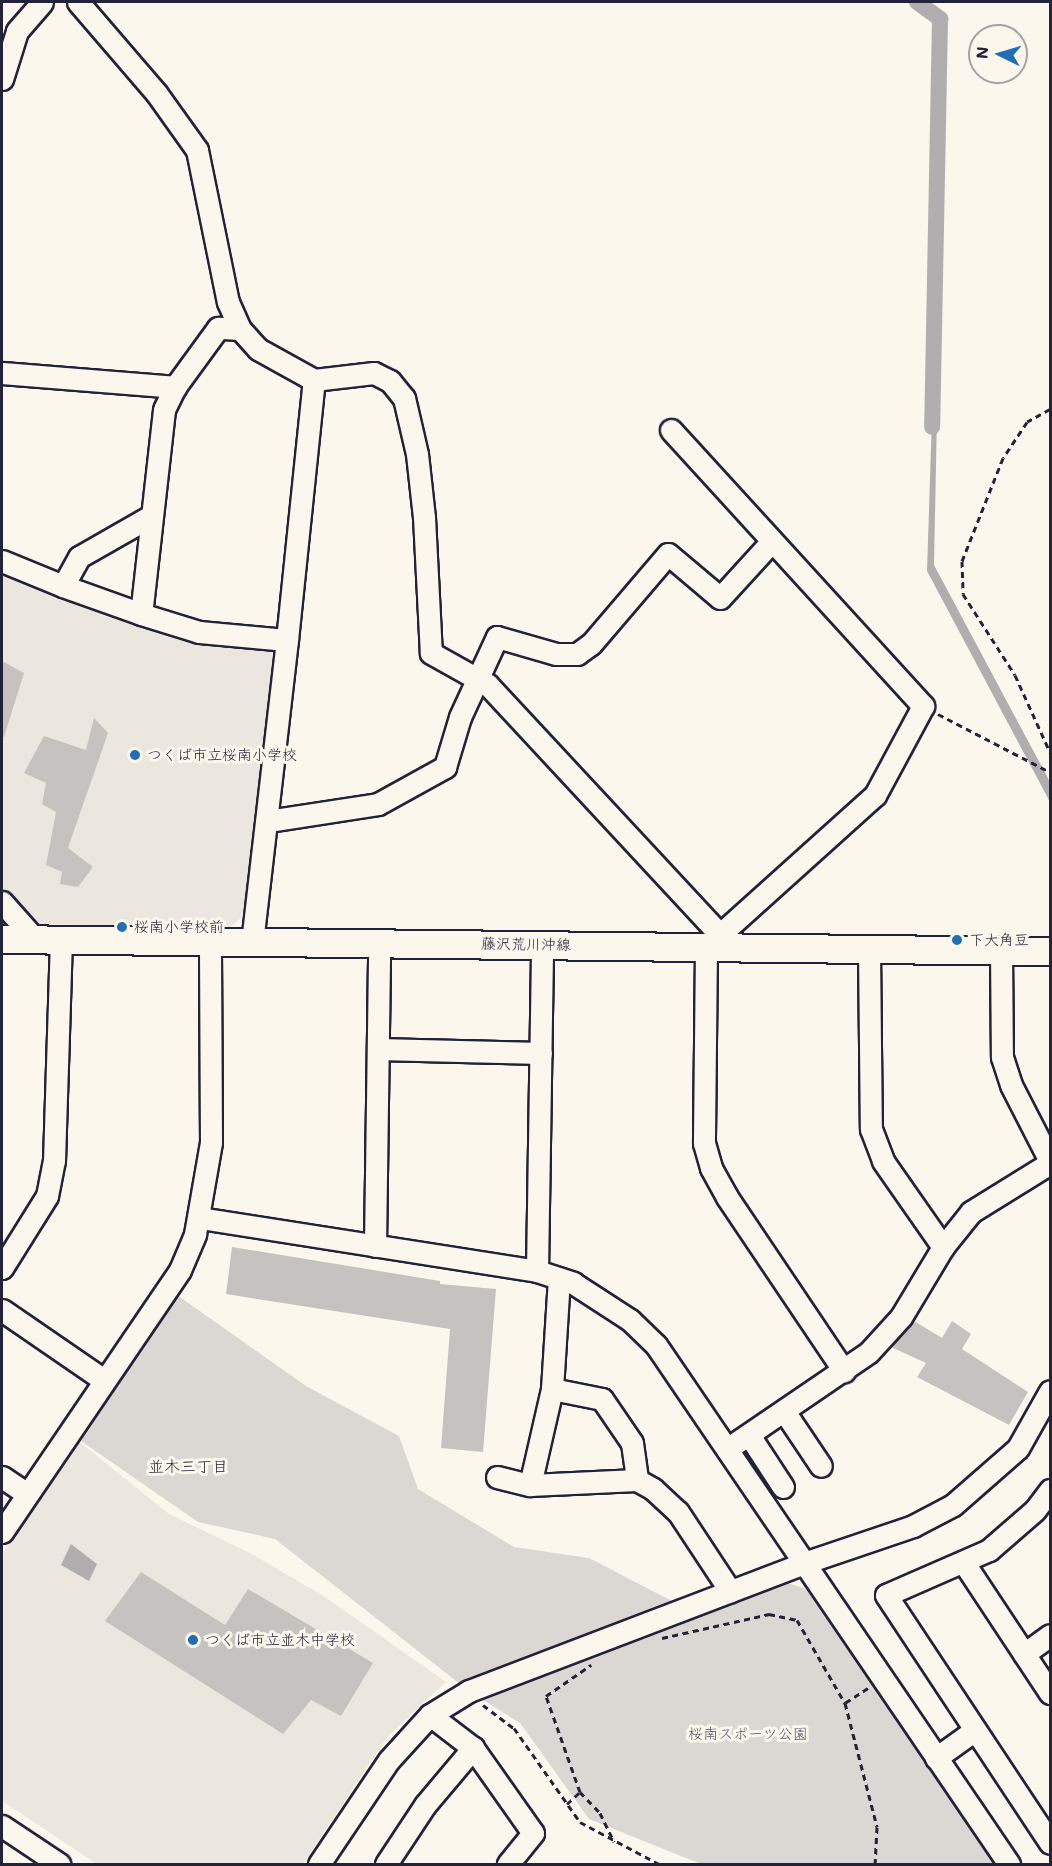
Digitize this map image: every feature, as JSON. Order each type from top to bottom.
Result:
[{"type":"main road","name":"藤沢荒川沖線","points":[[2,939],[543,944],[713,941],[869,949],[1050,951]]},
{"type":"street","points":[[2,80],[17,31],[42,2]]},
{"type":"street","points":[[78,2],[163,102],[197,150],[228,302],[240,329],[258,349],[314,380],[374,372],[390,381],[404,398],[417,454],[424,517],[431,653],[488,685],[713,941],[704,1143],[727,1197],[844,1371]]},
{"type":"street","points":[[141,614],[164,410],[176,387],[218,328],[240,329]]},
{"type":"street","points":[[2,373],[176,387]]},
{"type":"street","points":[[252,941],[268,821],[314,380]]},
{"type":"street","points":[[671,430],[923,706],[875,795],[713,941]]},
{"type":"street","points":[[63,586],[79,557],[151,516]]},
{"type":"street","points":[[268,821],[378,804],[446,767],[460,717],[479,680],[496,637],[556,654],[577,654],[591,644],[668,554],[720,598],[772,541]]},
{"type":"street","points":[[2,561],[63,586],[199,632],[287,640]]},
{"type":"street","points":[[2,902],[48,938],[54,1161],[47,1196],[2,1268]]},
{"type":"street","points":[[2,1532],[180,1270],[200,1218],[211,1142],[210,940]]},
{"type":"street","points":[[375,1246],[379,943]]},
{"type":"street","points":[[537,1271],[543,944]]},
{"type":"street","points":[[869,949],[871,1129],[884,1161],[943,1247]]},
{"type":"street","points":[[728,1449],[844,1371],[887,1336],[943,1247],[971,1212],[1050,1162],[1011,1085],[1002,1057],[1001,950]]},
{"type":"street","points":[[378,1049],[541,1053]]},
{"type":"street","points":[[200,1218],[537,1271],[559,1278],[603,1299],[656,1345],[1009,1864]]},
{"type":"street","points":[[530,1485],[552,1389],[559,1278]]},
{"type":"street","points":[[2,1310],[104,1380]]},
{"type":"street","points":[[552,1389],[602,1399],[632,1443],[638,1480]]},
{"type":"street","points":[[320,1864],[389,1760],[430,1715],[469,1691],[804,1563],[913,1526],[953,1505],[1018,1448],[1050,1391]]},
{"type":"street","points":[[784,1411],[821,1466]]},
{"type":"street","points":[[749,1435],[783,1486]]},
{"type":"street","points":[[2,1477],[27,1494]]},
{"type":"street","points":[[497,1477],[530,1485],[638,1480],[653,1489],[678,1512],[730,1591]]},
{"type":"street","points":[[1050,1490],[1035,1510],[989,1550],[886,1596],[1050,1843]]},
{"type":"street","points":[[964,1563],[1050,1693]]},
{"type":"street","points":[[1024,1654],[1050,1635]]},
{"type":"street","points":[[430,1715],[473,1748],[533,1833],[508,1864]]},
{"type":"street","points":[[936,1758],[975,1730]]},
{"type":"street","points":[[386,1864],[425,1805],[473,1748]]},
{"type":"street","points":[[2,1826],[59,1864]]},
{"type":"path","points":[[1050,409],[1028,422],[1003,458],[962,561],[963,594],[1015,675],[1050,752]]},
{"type":"path","points":[[923,706],[1050,772]]},
{"type":"path","points":[[653,1640],[769,1614],[797,1620],[845,1703],[877,1827],[875,1864]]},
{"type":"path","points":[[594,1663],[546,1696],[580,1792],[600,1813],[615,1844]]},
{"type":"path","points":[[845,1703],[875,1683]]},
{"type":"path","points":[[469,1691],[514,1728],[580,1822],[615,1844],[659,1864]]},
{"type":"path","points":[[567,1804],[580,1792]]},
{"type":"shaded area","points":[[945,19],[934,565],[1050,782],[1050,802],[927,571]]},
{"type":"shaded area","name":"つくば市立桜南小学校","points":[[2,566],[50,586],[276,642],[256,862],[241,918],[230,927],[40,924],[2,887]]},
{"type":"shaded area","name":"つくば市立並木中学校","points":[[77,1440],[169,1514],[252,1554],[325,1597],[446,1682],[388,1736],[303,1864],[97,1864],[2,1801],[2,1554]]},
{"type":"shaded area","points":[[71,1544],[97,1564],[89,1581],[61,1565]]},
{"type":"green space","name":"桜南スポーツ公園","points":[[177,1295],[306,1386],[399,1436],[418,1489],[514,1547],[589,1558],[697,1614],[779,1580],[806,1589],[995,1864],[701,1864],[589,1819],[520,1723],[469,1691],[275,1539],[198,1522],[81,1441]]},
{"type":"building","points":[[2,661],[24,673],[4,737],[2,737]]},
{"type":"building","points":[[94,718],[108,733],[68,848],[93,867],[78,887],[60,884],[62,872],[46,865],[56,812],[42,804],[46,783],[24,773],[44,736],[86,750]]},
{"type":"building","points":[[232,1247],[440,1281],[440,1284],[496,1289],[483,1452],[441,1448],[450,1329],[226,1294]]},
{"type":"building","points":[[914,1321],[942,1338],[952,1321],[971,1334],[962,1349],[1028,1392],[1009,1425],[917,1377],[926,1363],[891,1347]]},
{"type":"building","points":[[141,1572],[225,1625],[248,1589],[373,1663],[341,1716],[311,1700],[283,1734],[105,1621]]},
{"type":"waterway","points":[[917,2],[940,19],[932,427]]},
{"type":"place","name":"つくば市立桜南小学校","points":[[135,755]]},
{"type":"place","name":"桜南小学校前","points":[[122,927]]},
{"type":"place","name":"下大角豆","points":[[957,940]]},
{"type":"place","name":"つくば市立並木中学校","points":[[193,1640]]},
{"type":"district","name":"並木三丁目","points":[[188,1466]]}]
